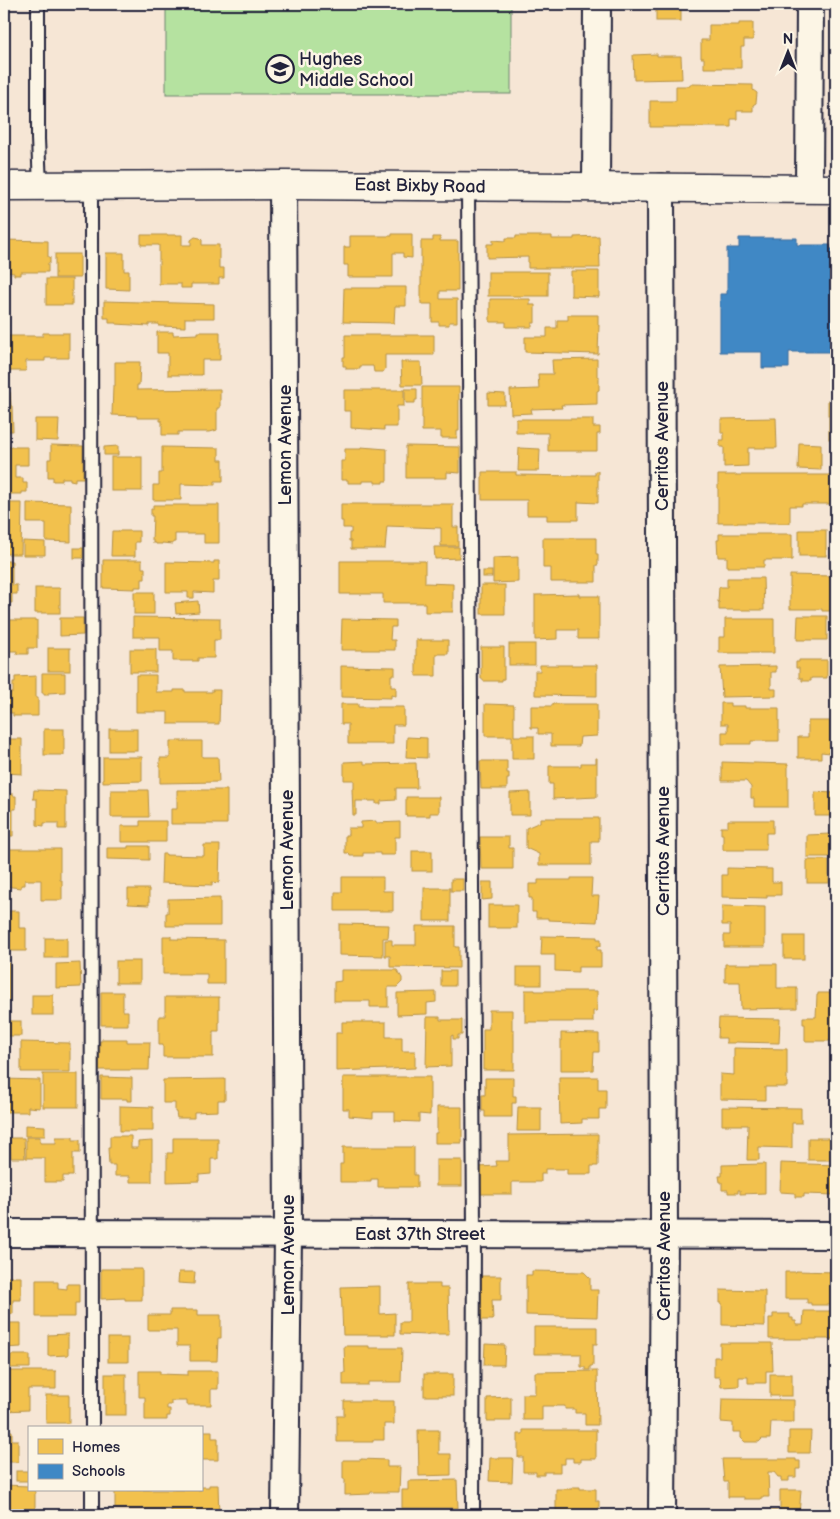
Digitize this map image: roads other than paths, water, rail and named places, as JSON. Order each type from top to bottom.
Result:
[{"type":"street","points":[[596,187],[597,4]]},
{"type":"street","points":[[809,189],[810,4]]},
{"type":"street","name":"East Bixby Road","points":[[4,186],[284,184],[836,189]]},
{"type":"street","name":"Lemon Avenue","points":[[284,184],[288,1234],[286,1515]]},
{"type":"street","name":"Cerritos Avenue","points":[[661,187],[664,1234],[662,1515]]},
{"type":"street","name":"East 37th Street","points":[[4,1233],[836,1235]]},
{"type":"lane","points":[[38,4],[40,186]]},
{"type":"lane","points":[[91,186],[92,1426]]},
{"type":"lane","points":[[468,187],[474,1234],[473,1515]]},
{"type":"lane","points":[[92,1492],[92,1515]]},
{"type":"place","name":"Hughes Middle School","points":[[280,69]]}]
